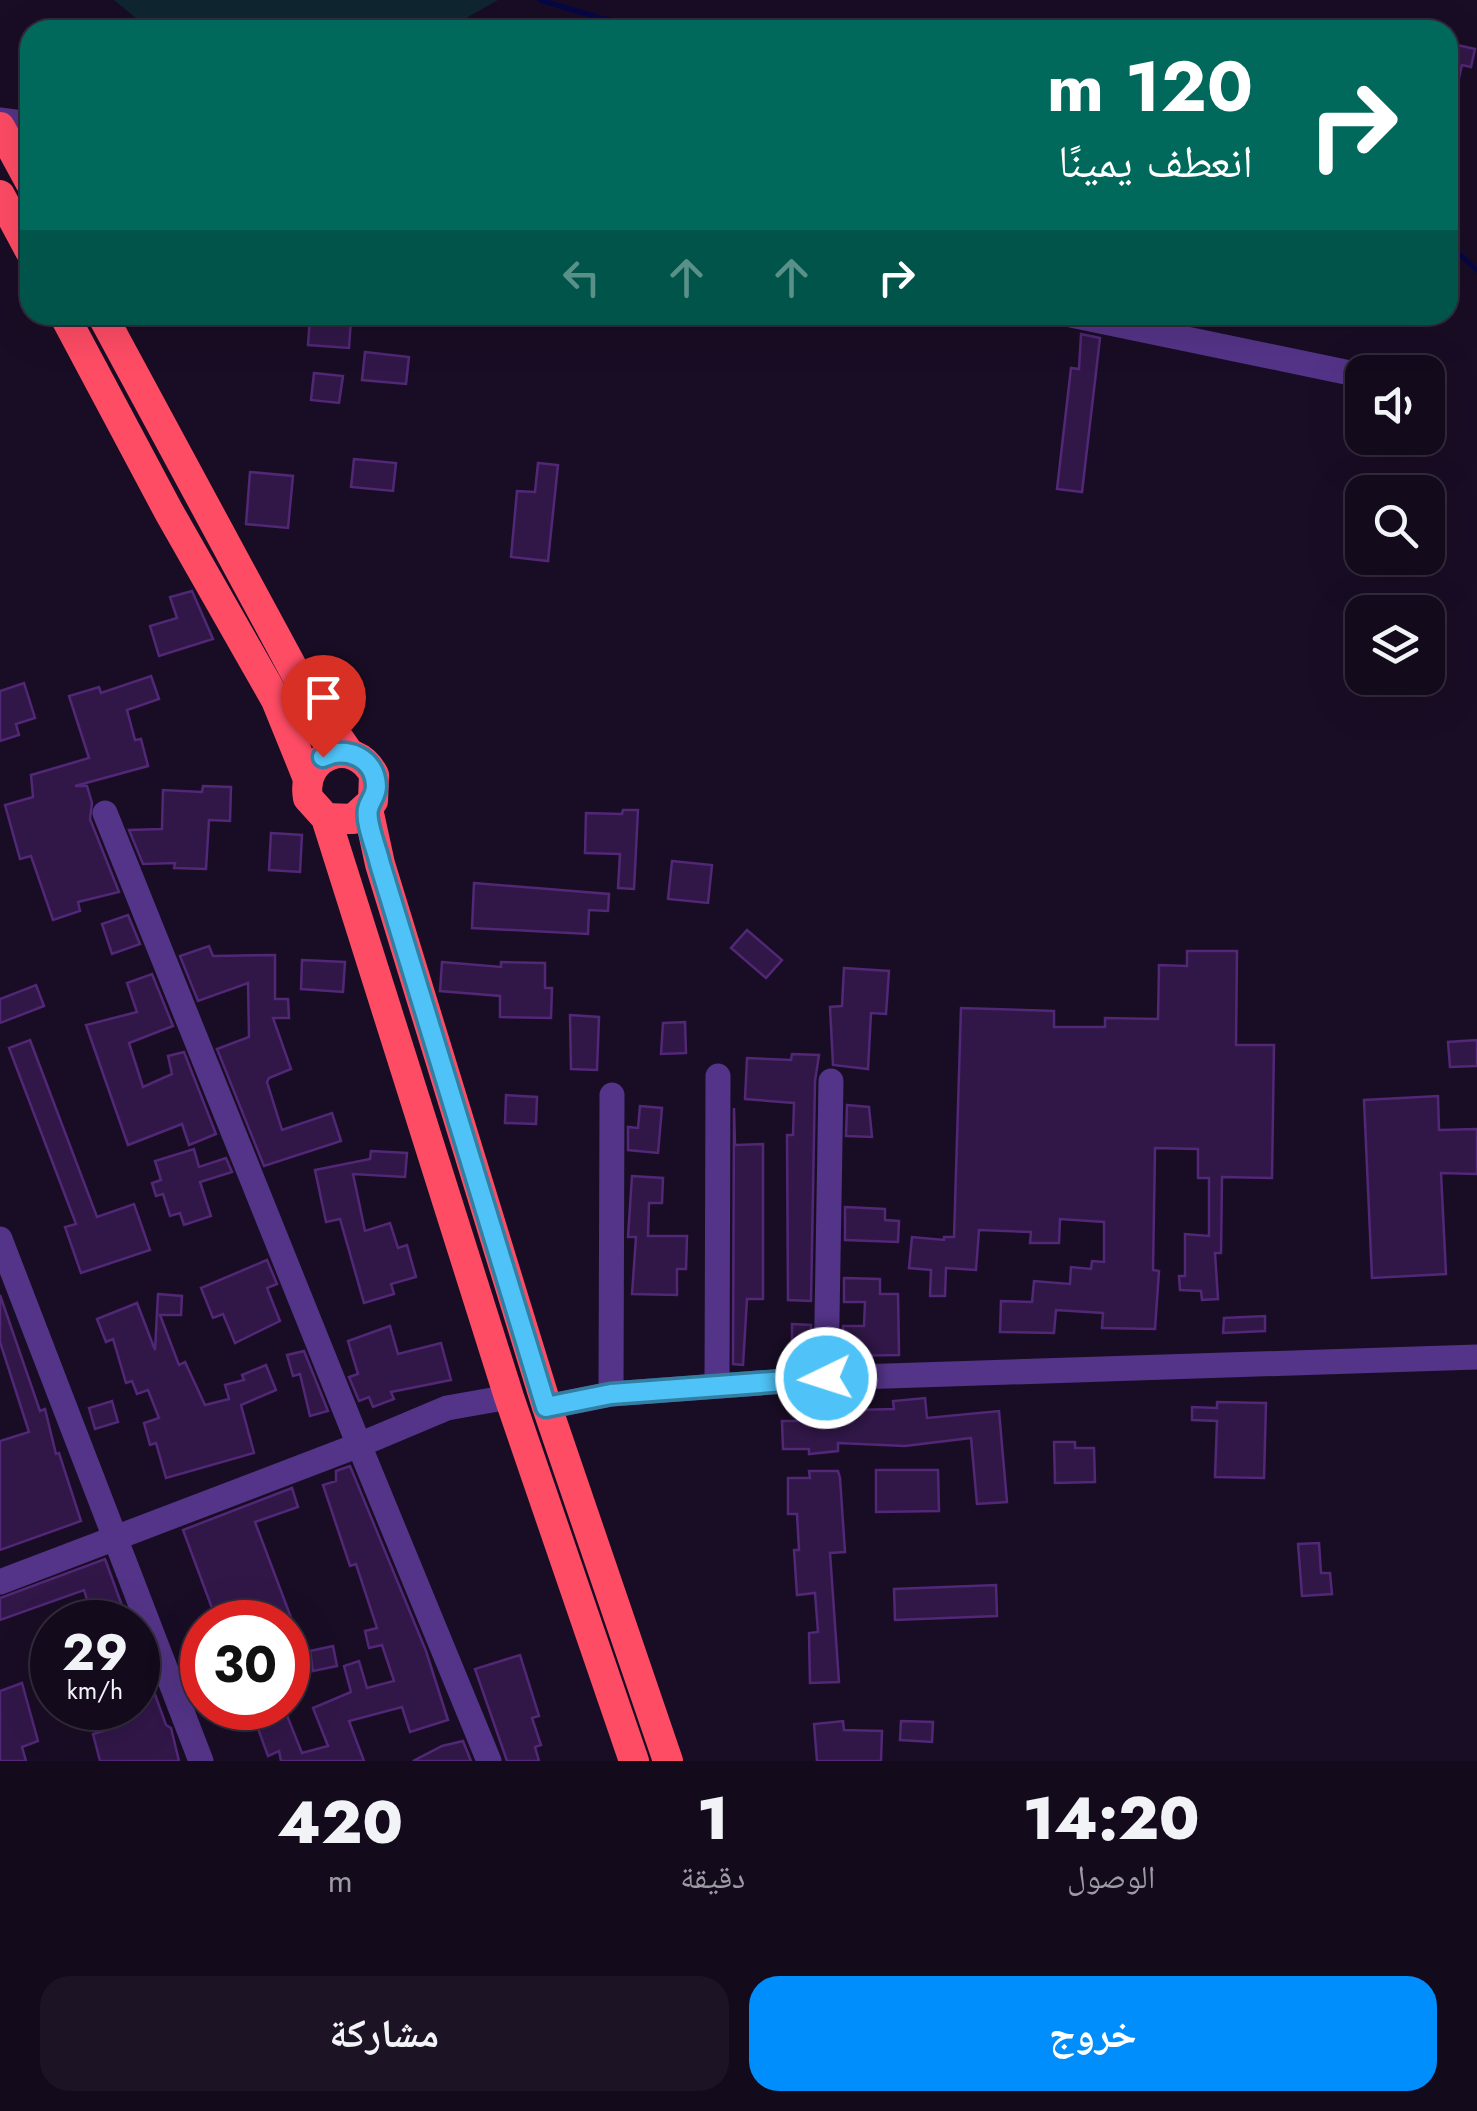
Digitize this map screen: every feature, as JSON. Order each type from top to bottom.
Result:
[{"type":"highway","points":[[0,123],[20,162]]},
{"type":"highway","points":[[0,195],[20,232]]},
{"type":"highway","points":[[69,325],[276,700],[308,780],[308,798],[326,818],[509,1397],[634,1761]]},
{"type":"highway","points":[[107,325],[304,687],[349,753],[364,761],[374,775],[375,793],[368,808],[344,821],[326,818]]},
{"type":"highway","points":[[308,780],[323,757],[349,753]]},
{"type":"highway","points":[[368,808],[380,864],[546,1407],[668,1761]]},
{"type":"street","points":[[1119,325],[1345,372]]},
{"type":"street","points":[[106,813],[489,1761]]},
{"type":"street","points":[[717,1385],[718,1076]]},
{"type":"street","points":[[826,1378],[831,1081]]},
{"type":"street","points":[[611,1394],[612,1095]]},
{"type":"street","points":[[0,1239],[201,1761]]},
{"type":"street","points":[[546,1407],[611,1394],[826,1378],[1477,1357]]},
{"type":"street","points":[[0,1582],[359,1446],[447,1408],[509,1397]]},
{"type":"shaded area","points":[[114,0],[498,0],[468,20],[138,20]]},
{"type":"building","points":[[1458,45],[1475,49],[1471,67],[1462,65],[1458,82]]},
{"type":"building","points":[[309,325],[351,325],[349,348],[308,345]]},
{"type":"building","points":[[1081,334],[1100,338],[1082,492],[1057,489],[1071,368],[1079,369]]},
{"type":"building","points":[[365,352],[409,357],[406,384],[362,380]]},
{"type":"building","points":[[314,373],[343,376],[339,403],[311,400]]},
{"type":"building","points":[[354,459],[396,463],[393,491],[351,487]]},
{"type":"building","points":[[538,463],[558,465],[548,561],[511,557],[517,491],[535,492]]},
{"type":"building","points":[[250,472],[293,476],[288,528],[246,524]]},
{"type":"building","points":[[192,591],[213,639],[159,656],[150,626],[177,618],[170,597]]},
{"type":"building","points":[[151,676],[159,699],[127,710],[135,740],[141,739],[148,766],[75,786],[87,786],[92,803],[90,819],[119,892],[78,902],[80,911],[53,920],[31,856],[20,859],[5,805],[33,797],[31,775],[89,758],[69,696],[99,687],[101,693]]},
{"type":"building","points":[[24,683],[35,718],[16,724],[19,735],[0,741],[0,691]]},
{"type":"building","points":[[203,786],[231,787],[230,821],[209,820],[206,869],[174,868],[175,863],[143,864],[129,830],[162,829],[163,790],[202,792]]},
{"type":"building","points":[[623,810],[638,810],[634,889],[618,888],[620,854],[585,853],[586,813],[622,814]]},
{"type":"building","points":[[271,833],[302,835],[300,872],[269,870]]},
{"type":"building","points":[[672,861],[712,865],[708,903],[668,899]]},
{"type":"building","points":[[474,883],[609,894],[608,911],[589,910],[588,934],[472,928]]},
{"type":"building","points":[[128,915],[140,944],[112,954],[102,924]]},
{"type":"building","points":[[747,930],[782,960],[766,978],[731,948]]},
{"type":"building","points":[[209,946],[213,956],[275,955],[275,999],[288,999],[289,1018],[273,1018],[291,1069],[267,1082],[282,1130],[332,1113],[341,1141],[264,1166],[217,1049],[249,1037],[248,983],[198,1001],[180,956]]},
{"type":"building","points":[[1187,951],[1237,951],[1236,1045],[1274,1045],[1272,1178],[1222,1177],[1221,1253],[1215,1253],[1218,1299],[1202,1300],[1201,1291],[1180,1290],[1179,1276],[1185,1276],[1185,1234],[1209,1236],[1209,1178],[1198,1178],[1198,1149],[1155,1148],[1153,1270],[1159,1271],[1155,1329],[1102,1328],[1103,1313],[1056,1310],[1054,1333],[1000,1332],[1001,1301],[1032,1302],[1034,1281],[1070,1284],[1071,1267],[1091,1269],[1092,1261],[1104,1262],[1104,1222],[1060,1219],[1059,1243],[1030,1243],[1031,1232],[979,1230],[976,1270],[946,1268],[945,1296],[930,1296],[931,1270],[909,1268],[912,1237],[954,1237],[961,1008],[1054,1011],[1054,1027],[1105,1027],[1105,1018],[1158,1019],[1159,965],[1187,966]]},
{"type":"building","points":[[302,960],[345,962],[343,992],[301,989]]},
{"type":"building","points":[[442,962],[501,967],[501,962],[545,963],[545,988],[552,988],[551,1018],[500,1017],[500,996],[440,991]]},
{"type":"building","points":[[844,968],[889,971],[886,1014],[871,1013],[868,1069],[833,1065],[830,1007],[842,1006]]},
{"type":"building","points":[[152,974],[173,1026],[129,1043],[143,1087],[172,1074],[168,1056],[184,1052],[216,1134],[189,1145],[182,1124],[128,1145],[86,1025],[137,1012],[127,983]]},
{"type":"building","points":[[36,985],[44,1006],[0,1023],[0,999]]},
{"type":"building","points":[[570,1015],[599,1017],[597,1070],[571,1069]]},
{"type":"building","points":[[685,1022],[686,1053],[661,1054],[663,1023]]},
{"type":"building","points":[[30,1040],[97,1217],[134,1204],[150,1250],[81,1273],[65,1227],[76,1224],[9,1048]]},
{"type":"building","points":[[1477,1040],[1477,1066],[1450,1067],[1448,1042]]},
{"type":"building","points":[[792,1054],[819,1055],[815,1081],[811,1301],[788,1300],[787,1135],[793,1135],[794,1103],[745,1099],[747,1058],[791,1060]]},
{"type":"building","points":[[506,1095],[537,1097],[536,1124],[505,1123]]},
{"type":"building","points":[[1438,1096],[1439,1130],[1477,1129],[1477,1174],[1441,1173],[1446,1274],[1372,1278],[1364,1100]]},
{"type":"building","points":[[847,1105],[869,1107],[872,1137],[846,1136]]},
{"type":"building","points":[[640,1106],[662,1108],[658,1153],[628,1150],[628,1127],[638,1128]]},
{"type":"building","points":[[734,1108],[735,1145],[763,1144],[763,1299],[747,1299],[743,1365],[733,1364]]},
{"type":"building","points":[[194,1149],[199,1167],[226,1158],[232,1172],[200,1182],[211,1216],[184,1225],[180,1213],[170,1216],[163,1194],[156,1196],[152,1183],[161,1180],[155,1161]]},
{"type":"building","points":[[371,1151],[407,1153],[405,1177],[353,1174],[365,1231],[390,1223],[398,1248],[407,1245],[416,1277],[391,1284],[394,1294],[364,1303],[340,1219],[326,1222],[315,1170],[370,1159]]},
{"type":"building","points":[[632,1176],[663,1178],[662,1203],[649,1203],[648,1236],[687,1236],[686,1269],[677,1269],[677,1295],[632,1294],[636,1237],[628,1237]]},
{"type":"building","points":[[845,1207],[885,1209],[885,1220],[899,1221],[898,1242],[845,1240]]},
{"type":"building","points":[[267,1260],[277,1284],[267,1288],[280,1321],[235,1343],[223,1314],[213,1318],[201,1288]]},
{"type":"building","points":[[844,1278],[880,1279],[880,1294],[898,1294],[899,1355],[843,1356],[843,1326],[864,1326],[865,1302],[844,1302]]},
{"type":"building","points":[[158,1294],[182,1296],[181,1315],[160,1315],[179,1365],[185,1362],[205,1405],[229,1399],[225,1385],[244,1380],[242,1375],[266,1365],[276,1390],[241,1405],[254,1453],[166,1478],[156,1443],[150,1445],[144,1423],[159,1418],[148,1390],[137,1394],[132,1381],[126,1383],[113,1339],[106,1342],[97,1319],[137,1303],[155,1350]]},
{"type":"building","points":[[0,1295],[40,1411],[45,1409],[56,1454],[59,1453],[81,1521],[0,1550],[0,1441],[29,1432],[0,1342]]},
{"type":"building","points":[[1265,1316],[1265,1331],[1223,1333],[1224,1318]]},
{"type":"building","points":[[792,1324],[811,1325],[810,1357],[792,1357]]},
{"type":"building","points":[[390,1326],[398,1354],[441,1343],[451,1380],[391,1392],[394,1399],[373,1407],[369,1397],[359,1401],[349,1377],[358,1374],[348,1341]]},
{"type":"building","points":[[304,1351],[328,1411],[310,1416],[300,1374],[293,1376],[287,1355]]},
{"type":"building","points":[[925,1398],[927,1418],[999,1411],[1007,1502],[977,1504],[971,1438],[905,1446],[838,1443],[838,1451],[809,1454],[809,1449],[783,1449],[782,1421],[807,1421],[807,1411],[894,1409],[893,1401]]},
{"type":"building","points":[[112,1401],[118,1422],[95,1429],[89,1408]]},
{"type":"building","points":[[1217,1402],[1266,1403],[1264,1478],[1215,1477],[1217,1421],[1192,1420],[1192,1407],[1217,1408]]},
{"type":"building","points":[[1054,1442],[1075,1442],[1075,1448],[1094,1448],[1095,1482],[1055,1483]]},
{"type":"building","points":[[350,1466],[426,1651],[448,1720],[410,1732],[402,1707],[349,1721],[364,1761],[281,1761],[279,1751],[268,1756],[259,1730],[293,1730],[302,1753],[328,1746],[313,1708],[351,1692],[344,1666],[359,1661],[367,1688],[394,1681],[382,1645],[369,1648],[365,1631],[377,1628],[356,1564],[350,1566],[323,1485],[336,1481],[336,1471]]},
{"type":"building","points":[[876,1470],[938,1470],[939,1511],[876,1512]]},
{"type":"building","points":[[809,1471],[838,1471],[840,1478],[845,1552],[830,1553],[839,1682],[810,1683],[809,1633],[818,1632],[815,1593],[797,1595],[797,1514],[788,1514],[788,1478],[810,1478]]},
{"type":"building","points":[[292,1488],[298,1507],[255,1522],[284,1600],[209,1600],[183,1530]]},
{"type":"building","points":[[1319,1543],[1321,1573],[1330,1573],[1332,1594],[1302,1596],[1298,1544]]},
{"type":"building","points":[[105,1559],[120,1600],[87,1600],[84,1590],[56,1600],[30,1600],[30,1609],[0,1620],[0,1598]]},
{"type":"building","points":[[996,1585],[997,1616],[895,1620],[894,1589]]},
{"type":"building","points":[[333,1646],[337,1666],[313,1671],[310,1651]]},
{"type":"building","points":[[520,1655],[539,1716],[532,1718],[541,1745],[535,1747],[539,1761],[507,1761],[475,1669]]},
{"type":"building","points":[[22,1683],[30,1712],[30,1730],[35,1730],[38,1741],[22,1747],[26,1761],[0,1761],[0,1691]]},
{"type":"building","points":[[160,1708],[171,1728],[179,1761],[100,1761],[93,1734],[106,1730],[160,1730]]},
{"type":"building","points":[[843,1721],[844,1730],[882,1731],[881,1761],[817,1761],[814,1724]]},
{"type":"building","points":[[901,1721],[933,1722],[932,1742],[900,1740]]},
{"type":"building","points":[[463,1741],[471,1761],[413,1761],[442,1746]]},
{"type":"waterway","points":[[540,0],[612,20]]},
{"type":"waterway","points":[[1458,253],[1477,270]]},
{"type":"route","points":[[323,757],[349,753],[364,761],[374,775],[375,793],[368,808],[380,864],[546,1407],[611,1394],[826,1378]]}]
